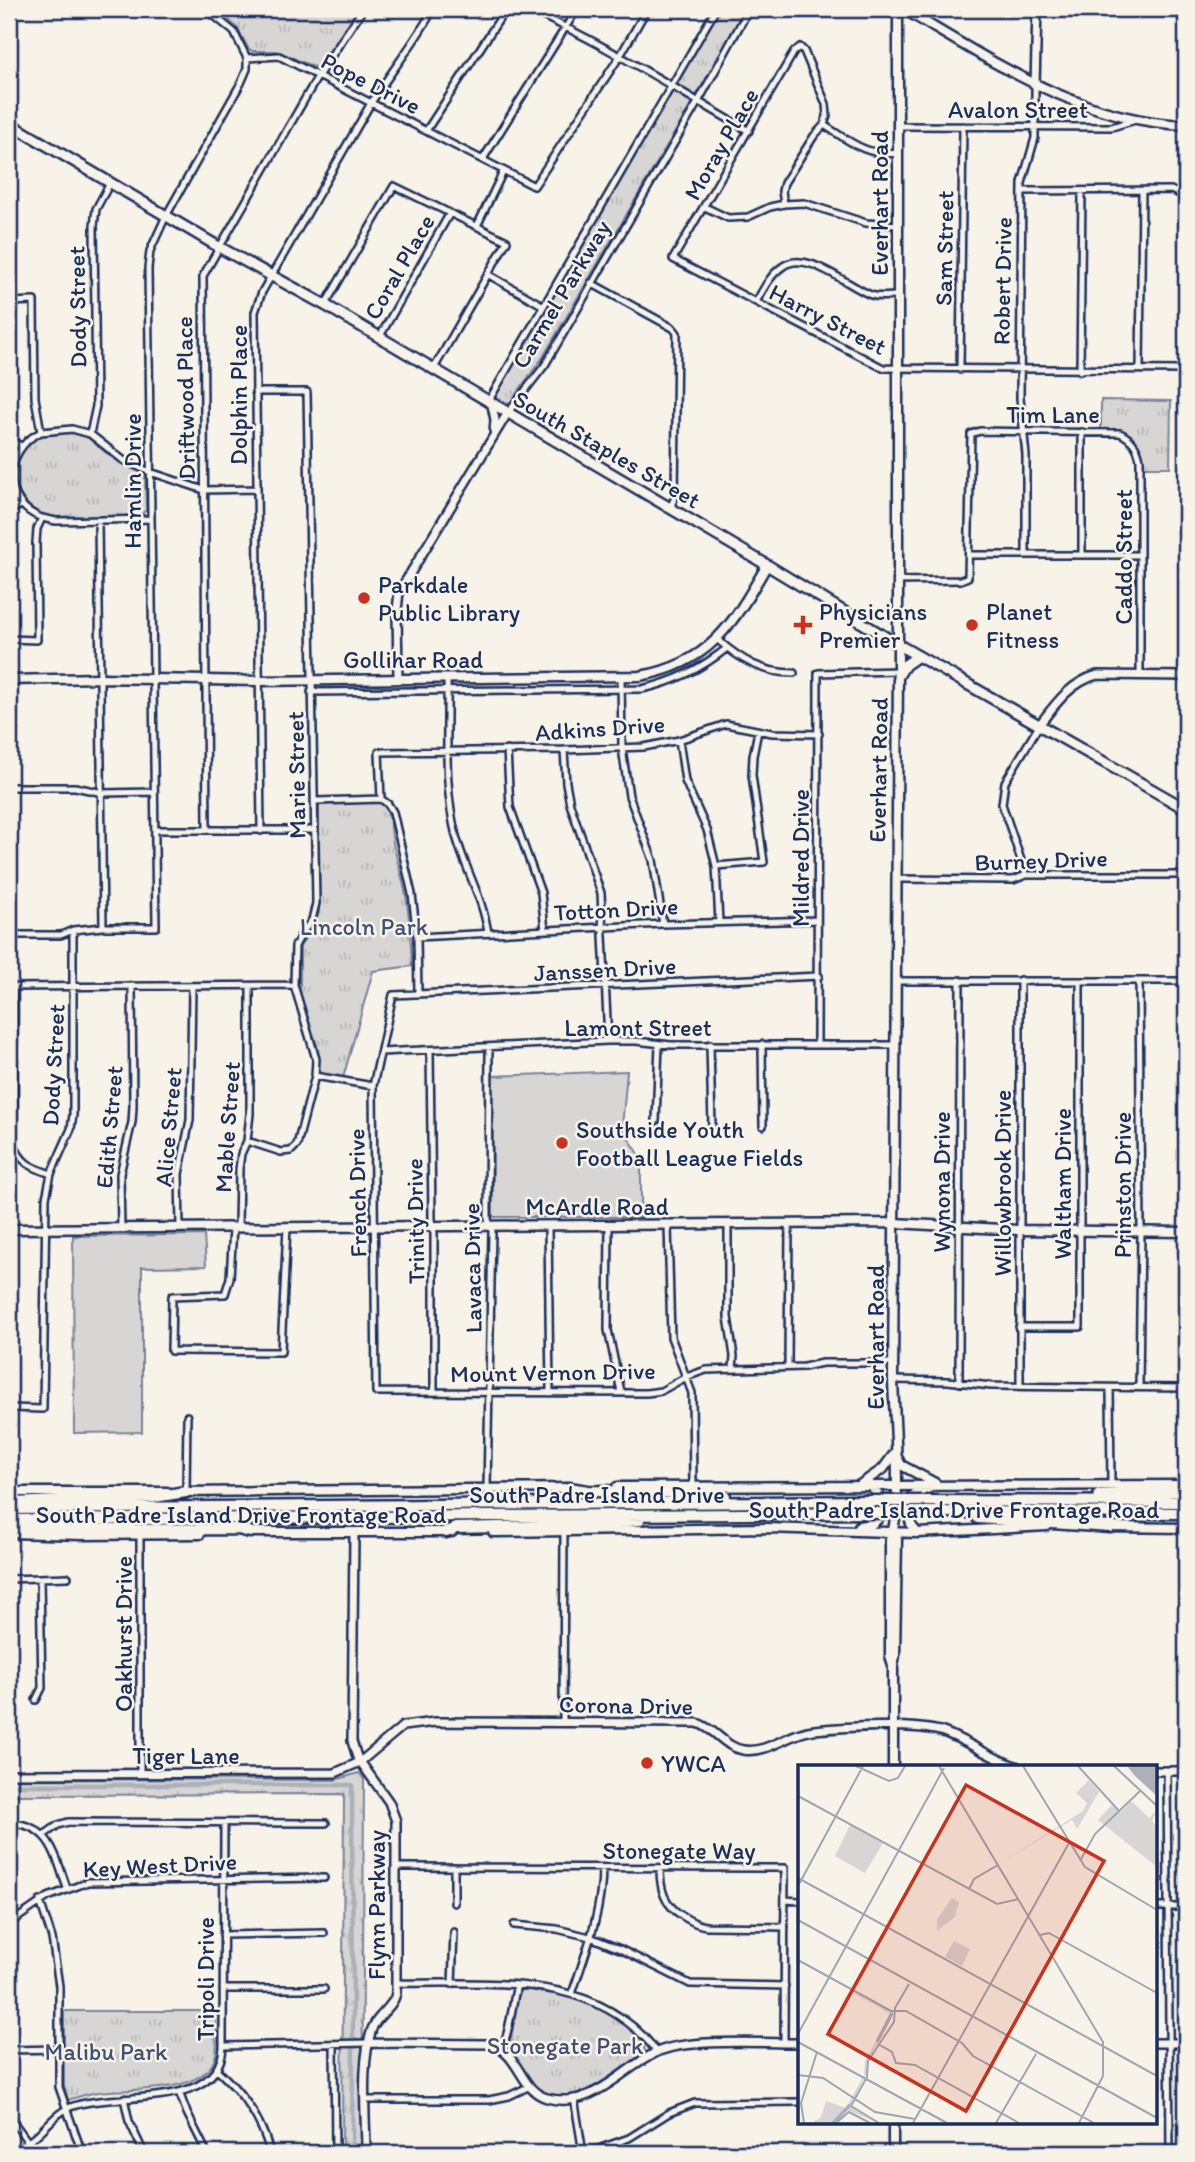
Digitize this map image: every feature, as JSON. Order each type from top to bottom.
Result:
[{"type":"highway","points":[[569,1488],[588,1491],[802,1496],[823,1501]]},
{"type":"highway","points":[[970,1501],[1186,1491]]},
{"type":"highway","points":[[9,1503],[154,1497],[186,1492]]},
{"type":"highway","name":"South Padre Island Drive","points":[[9,1509],[823,1501],[1186,1502]]},
{"type":"highway","points":[[927,1512],[1003,1521],[1067,1522],[1110,1527]]},
{"type":"highway","name":"South Padre Island Drive","points":[[9,1520],[927,1512],[1186,1513]]},
{"type":"highway","points":[[446,1532],[456,1528],[610,1523],[667,1515]]},
{"type":"highway","points":[[9,1526],[78,1530],[238,1529],[250,1532]]},
{"type":"main road","points":[[900,9],[1035,85],[1086,107],[1136,119],[1186,125]]},
{"type":"main road","name":"Everhart Road","points":[[893,1765],[897,1539],[894,1531],[896,1484],[893,1380],[900,9]]},
{"type":"main road","name":"South Staples Street","points":[[9,123],[219,247],[325,305],[897,644],[1186,809]]},
{"type":"main road","name":"Gollihar Road","points":[[9,680],[99,678],[259,681],[621,677],[653,674],[678,666],[718,640],[735,618],[767,565]]},
{"type":"main road","points":[[898,674],[918,656]]},
{"type":"main road","name":"McArdle Road","points":[[9,1229],[895,1223],[1018,1230],[1186,1232]]},
{"type":"main road","points":[[858,1485],[883,1469],[895,1453],[901,1465],[938,1484]]},
{"type":"main road","name":"South Padre Island Drive Frontage Road","points":[[9,1492],[693,1486],[749,1488],[896,1484],[1186,1485]]},
{"type":"main road","points":[[918,1533],[912,1529],[909,1522],[910,1498],[938,1484]]},
{"type":"main road","points":[[810,1529],[876,1522],[879,1496],[870,1485]]},
{"type":"main road","name":"South Padre Island Drive Frontage Road","points":[[9,1533],[354,1534],[810,1529],[918,1533],[1049,1526],[1186,1528]]},
{"type":"main road","points":[[892,2124],[892,2153]]},
{"type":"street","points":[[9,19],[15,9]]},
{"type":"street","points":[[206,9],[234,32],[247,58]]},
{"type":"street","name":"Driftwood Place","points":[[207,830],[201,295],[203,276],[318,76],[363,9]]},
{"type":"street","name":"Dolphin Place","points":[[261,831],[255,312],[262,292],[371,103],[433,9]]},
{"type":"street","points":[[426,131],[506,9]]},
{"type":"street","points":[[527,9],[620,56],[749,131]]},
{"type":"street","points":[[483,159],[577,9]]},
{"type":"street","points":[[620,56],[647,9]]},
{"type":"street","name":"Carmel Parkway","points":[[490,403],[542,305],[716,9]]},
{"type":"street","name":"Carmel Parkway","points":[[398,679],[399,592],[508,414],[545,365],[749,9]]},
{"type":"street","name":"Robert Drive","points":[[1026,555],[1026,455],[1020,370],[1022,191],[1023,175],[1032,151],[1036,128],[1037,9]]},
{"type":"street","name":"Moray Place","points":[[673,259],[794,52],[800,47],[826,104],[827,116],[824,125]]},
{"type":"street","name":"Pope Drive","points":[[247,58],[279,56],[534,186],[620,56]]},
{"type":"street","name":"Hamlin Drive","points":[[103,927],[156,927],[150,519],[150,251],[166,216],[241,83],[247,69],[247,58]]},
{"type":"street","name":"Avalon Street","points":[[898,126],[1112,127],[1136,119]]},
{"type":"street","points":[[785,204],[782,191],[784,183],[824,125],[865,150],[882,155],[898,153]]},
{"type":"street","name":"Sam Street","points":[[960,370],[963,126]]},
{"type":"street","name":"Coral Place","points":[[477,226],[503,172]]},
{"type":"street","name":"Dody Street","points":[[90,434],[96,406],[94,226],[96,209],[110,183]]},
{"type":"street","points":[[325,305],[394,186],[507,242],[433,370]]},
{"type":"street","points":[[1022,191],[1171,190],[1186,197]]},
{"type":"street","points":[[1080,370],[1082,191]]},
{"type":"street","points":[[1140,370],[1142,191]]},
{"type":"street","points":[[705,208],[728,218],[748,217],[770,207],[804,203],[866,223],[898,225]]},
{"type":"street","name":"Coral Place","points":[[379,338],[450,213]]},
{"type":"street","name":"Harry Street","points":[[673,259],[883,368],[1186,370]]},
{"type":"street","points":[[756,302],[782,266],[798,261],[815,265],[873,296],[898,296]]},
{"type":"street","points":[[489,275],[542,305]]},
{"type":"street","points":[[591,283],[673,328],[677,333],[675,497],[670,508]]},
{"type":"street","points":[[9,302],[34,302],[35,398],[41,432]]},
{"type":"street","name":"Marie Street","points":[[247,1141],[281,1152],[291,1151],[297,1145],[315,1076],[316,1059],[294,985],[295,946],[312,920],[316,903],[307,392],[255,392]]},
{"type":"street","points":[[490,403],[495,420],[494,436]]},
{"type":"street","points":[[150,519],[56,521],[32,515],[16,496],[12,475],[15,456],[21,446],[41,432],[72,429],[90,434],[122,460],[204,490],[256,489]]},
{"type":"street","name":"Tim Lane","points":[[970,555],[971,434],[980,431],[1120,433],[1132,441]]},
{"type":"street","points":[[1082,432],[1082,555]]},
{"type":"street","points":[[9,440],[21,446]]},
{"type":"street","name":"Caddo Street","points":[[1132,441],[1140,460],[1140,675]]},
{"type":"street","points":[[9,511],[21,505]]},
{"type":"street","points":[[9,639],[37,640],[36,544],[37,529],[42,518]]},
{"type":"street","points":[[9,935],[61,935],[73,930],[103,927],[98,521]]},
{"type":"street","points":[[897,581],[961,580],[968,577],[970,555],[1140,555]]},
{"type":"street","points":[[718,640],[754,666],[769,671],[794,673]]},
{"type":"street","points":[[312,692],[642,689],[677,679],[702,667],[727,648]]},
{"type":"street","name":"Mildred Drive","points":[[817,1044],[818,673],[898,674]]},
{"type":"street","points":[[1026,875],[1002,804],[1002,793],[1040,724],[1060,697],[1085,678],[1097,675],[1186,676]]},
{"type":"street","points":[[621,677],[622,748],[629,796],[653,860],[663,924]]},
{"type":"street","points":[[523,678],[523,690]]},
{"type":"street","points":[[350,679],[350,691]]},
{"type":"street","points":[[410,679],[410,691]]},
{"type":"street","points":[[447,679],[449,799],[456,837],[485,912],[488,933]]},
{"type":"street","name":"Adkins Drive","points":[[381,799],[379,752],[622,748],[658,745],[726,724],[783,734],[819,734]]},
{"type":"street","points":[[716,866],[764,862],[752,775],[758,731]]},
{"type":"street","points":[[679,740],[685,781],[708,830],[716,866],[719,922]]},
{"type":"street","points":[[507,750],[510,807],[541,892],[545,930]]},
{"type":"street","points":[[564,750],[570,804],[598,884],[603,929],[608,1041]]},
{"type":"street","points":[[9,787],[75,787],[103,793],[154,792]]},
{"type":"street","points":[[316,801],[381,799],[393,812],[412,894],[417,937],[418,995]]},
{"type":"street","points":[[155,830],[315,830]]},
{"type":"street","name":"Burney Drive","points":[[896,879],[1013,880],[1026,875],[1186,876]]},
{"type":"street","name":"Totton Drive","points":[[417,937],[663,924],[817,920]]},
{"type":"street","name":"Dody Street","points":[[9,1408],[43,1409],[46,1198],[51,1174],[71,1129],[73,1115],[73,930]]},
{"type":"street","name":"Janssen Drive","points":[[393,995],[819,976]]},
{"type":"street","name":"Wynona Drive","points":[[959,1383],[960,980]]},
{"type":"street","name":"Willowbrook Drive","points":[[1020,980],[1020,1386]]},
{"type":"street","points":[[896,981],[1186,981]]},
{"type":"street","name":"Waltham Drive","points":[[1019,1327],[1080,1326],[1080,982]]},
{"type":"street","name":"Prinston Drive","points":[[1139,982],[1139,1388]]},
{"type":"street","points":[[51,1174],[24,1164],[14,1144],[11,987],[294,985]]},
{"type":"street","name":"Edith Street","points":[[121,1228],[120,1174],[133,1107],[132,986]]},
{"type":"street","name":"Alice Street","points":[[180,1228],[179,1174],[190,1120],[192,987]]},
{"type":"street","name":"Mable Street","points":[[250,987],[250,1114],[247,1141],[241,1154],[239,1169],[230,1278],[225,1294],[172,1296],[171,1351],[281,1352],[287,1227]]},
{"type":"street","name":"French Drive","points":[[376,1392],[373,1086],[393,995]]},
{"type":"street","name":"Lamont Street","points":[[381,1052],[608,1041],[659,1044],[895,1045]]},
{"type":"street","points":[[656,1121],[659,1044]]},
{"type":"street","points":[[710,1044],[712,1127]]},
{"type":"street","points":[[762,1044],[763,1126]]},
{"type":"street","name":"Lavaca Drive","points":[[487,1489],[492,1231],[488,1219],[489,1047]]},
{"type":"street","name":"Trinity Drive","points":[[430,1050],[434,1391]]},
{"type":"street","points":[[315,1076],[373,1086]]},
{"type":"street","points":[[729,1224],[729,1317],[733,1369]]},
{"type":"street","points":[[788,1367],[789,1224]]},
{"type":"street","points":[[609,1225],[608,1330],[621,1392]]},
{"type":"street","points":[[668,1225],[671,1337],[692,1393],[693,1486]]},
{"type":"street","points":[[548,1226],[550,1393]]},
{"type":"street","name":"Mount Vernon Drive","points":[[376,1392],[661,1391],[686,1377],[706,1370],[804,1367],[822,1363],[894,1363]]},
{"type":"street","points":[[893,1380],[1020,1386],[1186,1388]]},
{"type":"street","points":[[1110,1388],[1111,1486]]},
{"type":"street","points":[[186,1492],[187,1416]]},
{"type":"street","points":[[563,1722],[564,1531]]},
{"type":"street","name":"Flynn Parkway","points":[[354,1534],[351,1731],[354,1750],[360,1762],[392,1809],[396,1821],[397,1867],[396,1983],[394,2000],[373,2025],[368,2043],[366,2153]]},
{"type":"street","name":"Oakhurst Drive","points":[[140,1535],[140,1774]]},
{"type":"street","points":[[9,1579],[68,1577]]},
{"type":"street","points":[[36,1700],[42,1689],[40,1578]]},
{"type":"street","name":"Corona Drive","points":[[360,1762],[392,1732],[414,1723],[563,1722],[697,1723],[708,1727],[737,1749],[754,1751],[807,1731],[922,1728],[944,1733],[1000,1764]]},
{"type":"street","name":"Tiger Lane","points":[[9,1774],[335,1773],[360,1762]]},
{"type":"street","points":[[1156,1771],[1186,1771]]},
{"type":"street","points":[[1167,1771],[1170,2153]]},
{"type":"street","points":[[44,1836],[53,1828],[68,1822],[326,1823]]},
{"type":"street","points":[[9,1852],[11,1823],[32,1827],[44,1836],[52,1848],[67,1888]]},
{"type":"street","name":"Tripoli Drive","points":[[10,2153],[29,2142],[66,2109],[91,2100],[152,2097],[179,2092],[206,2080],[217,2070],[223,2046],[224,1823]]},
{"type":"street","name":"Stonegate Way","points":[[397,1867],[786,1868],[784,2043]]},
{"type":"street","points":[[454,1867],[454,1903]]},
{"type":"street","points":[[572,1994],[600,1902],[603,1867]]},
{"type":"street","points":[[660,1868],[660,1889],[663,1897],[677,1913],[695,1924],[785,1927]]},
{"type":"street","name":"Key West Drive","points":[[9,1924],[40,1901],[67,1888],[103,1880],[324,1878]]},
{"type":"street","points":[[785,1900],[798,1900]]},
{"type":"street","points":[[40,1901],[56,1961],[59,1986],[59,2087],[82,2153]]},
{"type":"street","points":[[1156,1907],[1186,1907]]},
{"type":"street","points":[[514,1925],[557,1929],[590,1937],[620,1948],[690,1984],[785,1986]]},
{"type":"street","points":[[453,1984],[454,1932]]},
{"type":"street","points":[[223,1935],[324,1933]]},
{"type":"street","points":[[396,1983],[517,1985],[572,1994],[610,2010],[635,2028],[657,2052]]},
{"type":"street","points":[[502,2048],[517,1985]]},
{"type":"street","points":[[223,1989],[324,1989]]},
{"type":"street","points":[[223,2046],[483,2043],[502,2048],[514,2060],[535,2092],[550,2099],[574,2098],[606,2087],[657,2052],[688,2044],[798,2043]]},
{"type":"street","points":[[1156,2043],[1186,2043]]},
{"type":"street","points":[[334,2044],[335,2153]]},
{"type":"street","points":[[9,2050],[59,2049]]},
{"type":"street","points":[[217,2070],[247,2101],[265,2134],[270,2153]]},
{"type":"street","points":[[366,2099],[489,2100],[509,2096],[530,2086]]},
{"type":"street","points":[[179,2092],[207,2153]]},
{"type":"street","points":[[124,2098],[129,2122],[144,2153]]},
{"type":"street","points":[[574,2098],[585,2153],[629,2138],[669,2113],[695,2103],[798,2102]]},
{"type":"street","points":[[9,2116],[29,2142]]},
{"type":"green space","points":[[231,9],[359,9],[318,66],[314,67],[276,51],[252,51],[238,29],[226,17]]},
{"type":"green space","points":[[719,9],[743,9],[729,40],[543,357],[509,404],[494,397]]},
{"type":"green space","points":[[1101,400],[1171,401],[1170,467],[1143,467],[1140,450],[1132,438],[1119,431],[1101,429]]},
{"type":"green space","points":[[71,432],[86,436],[110,456],[145,474],[146,510],[140,516],[55,517],[40,513],[29,506],[16,483],[15,470],[19,457],[26,445],[38,436]]},
{"type":"green space","name":"Lincoln Park","points":[[380,803],[387,810],[405,889],[410,931],[412,966],[373,971],[343,1078],[319,1073],[318,1048],[300,994],[300,947],[319,913],[319,805]]},
{"type":"green space","name":"Southside Youth Football League Fields","points":[[627,1071],[622,1128],[641,1157],[641,1217],[493,1217],[492,1076]]},
{"type":"green space","points":[[204,1235],[206,1266],[142,1267],[142,1432],[74,1433],[73,1236]]},
{"type":"green space","points":[[359,1773],[364,1778],[362,2153],[342,2153],[344,1794],[9,1795],[9,1779],[335,1780]]},
{"type":"green space","name":"Stonegate Park","points":[[523,1989],[555,1994],[596,2007],[630,2028],[641,2040],[645,2053],[609,2078],[579,2093],[551,2095],[538,2090],[508,2045],[516,2001]]},
{"type":"green space","name":"Malibu Park","points":[[64,2011],[216,2011],[216,2054],[210,2068],[199,2077],[183,2083],[95,2093],[68,2100],[64,2086]]},
{"type":"waterway","points":[[9,1785],[352,1785],[353,2037]]},
{"type":"waterway","points":[[352,2153],[353,2048]]},
{"type":"place","name":"Parkdale Public Library","points":[[364,598]]},
{"type":"place","name":"Physicians Premier","points":[[803,625]]},
{"type":"place","name":"Planet Fitness","points":[[972,625]]},
{"type":"place","name":"Southside Youth Football League Fields","points":[[562,1143]]},
{"type":"place","name":"YWCA","points":[[647,1763]]}]
